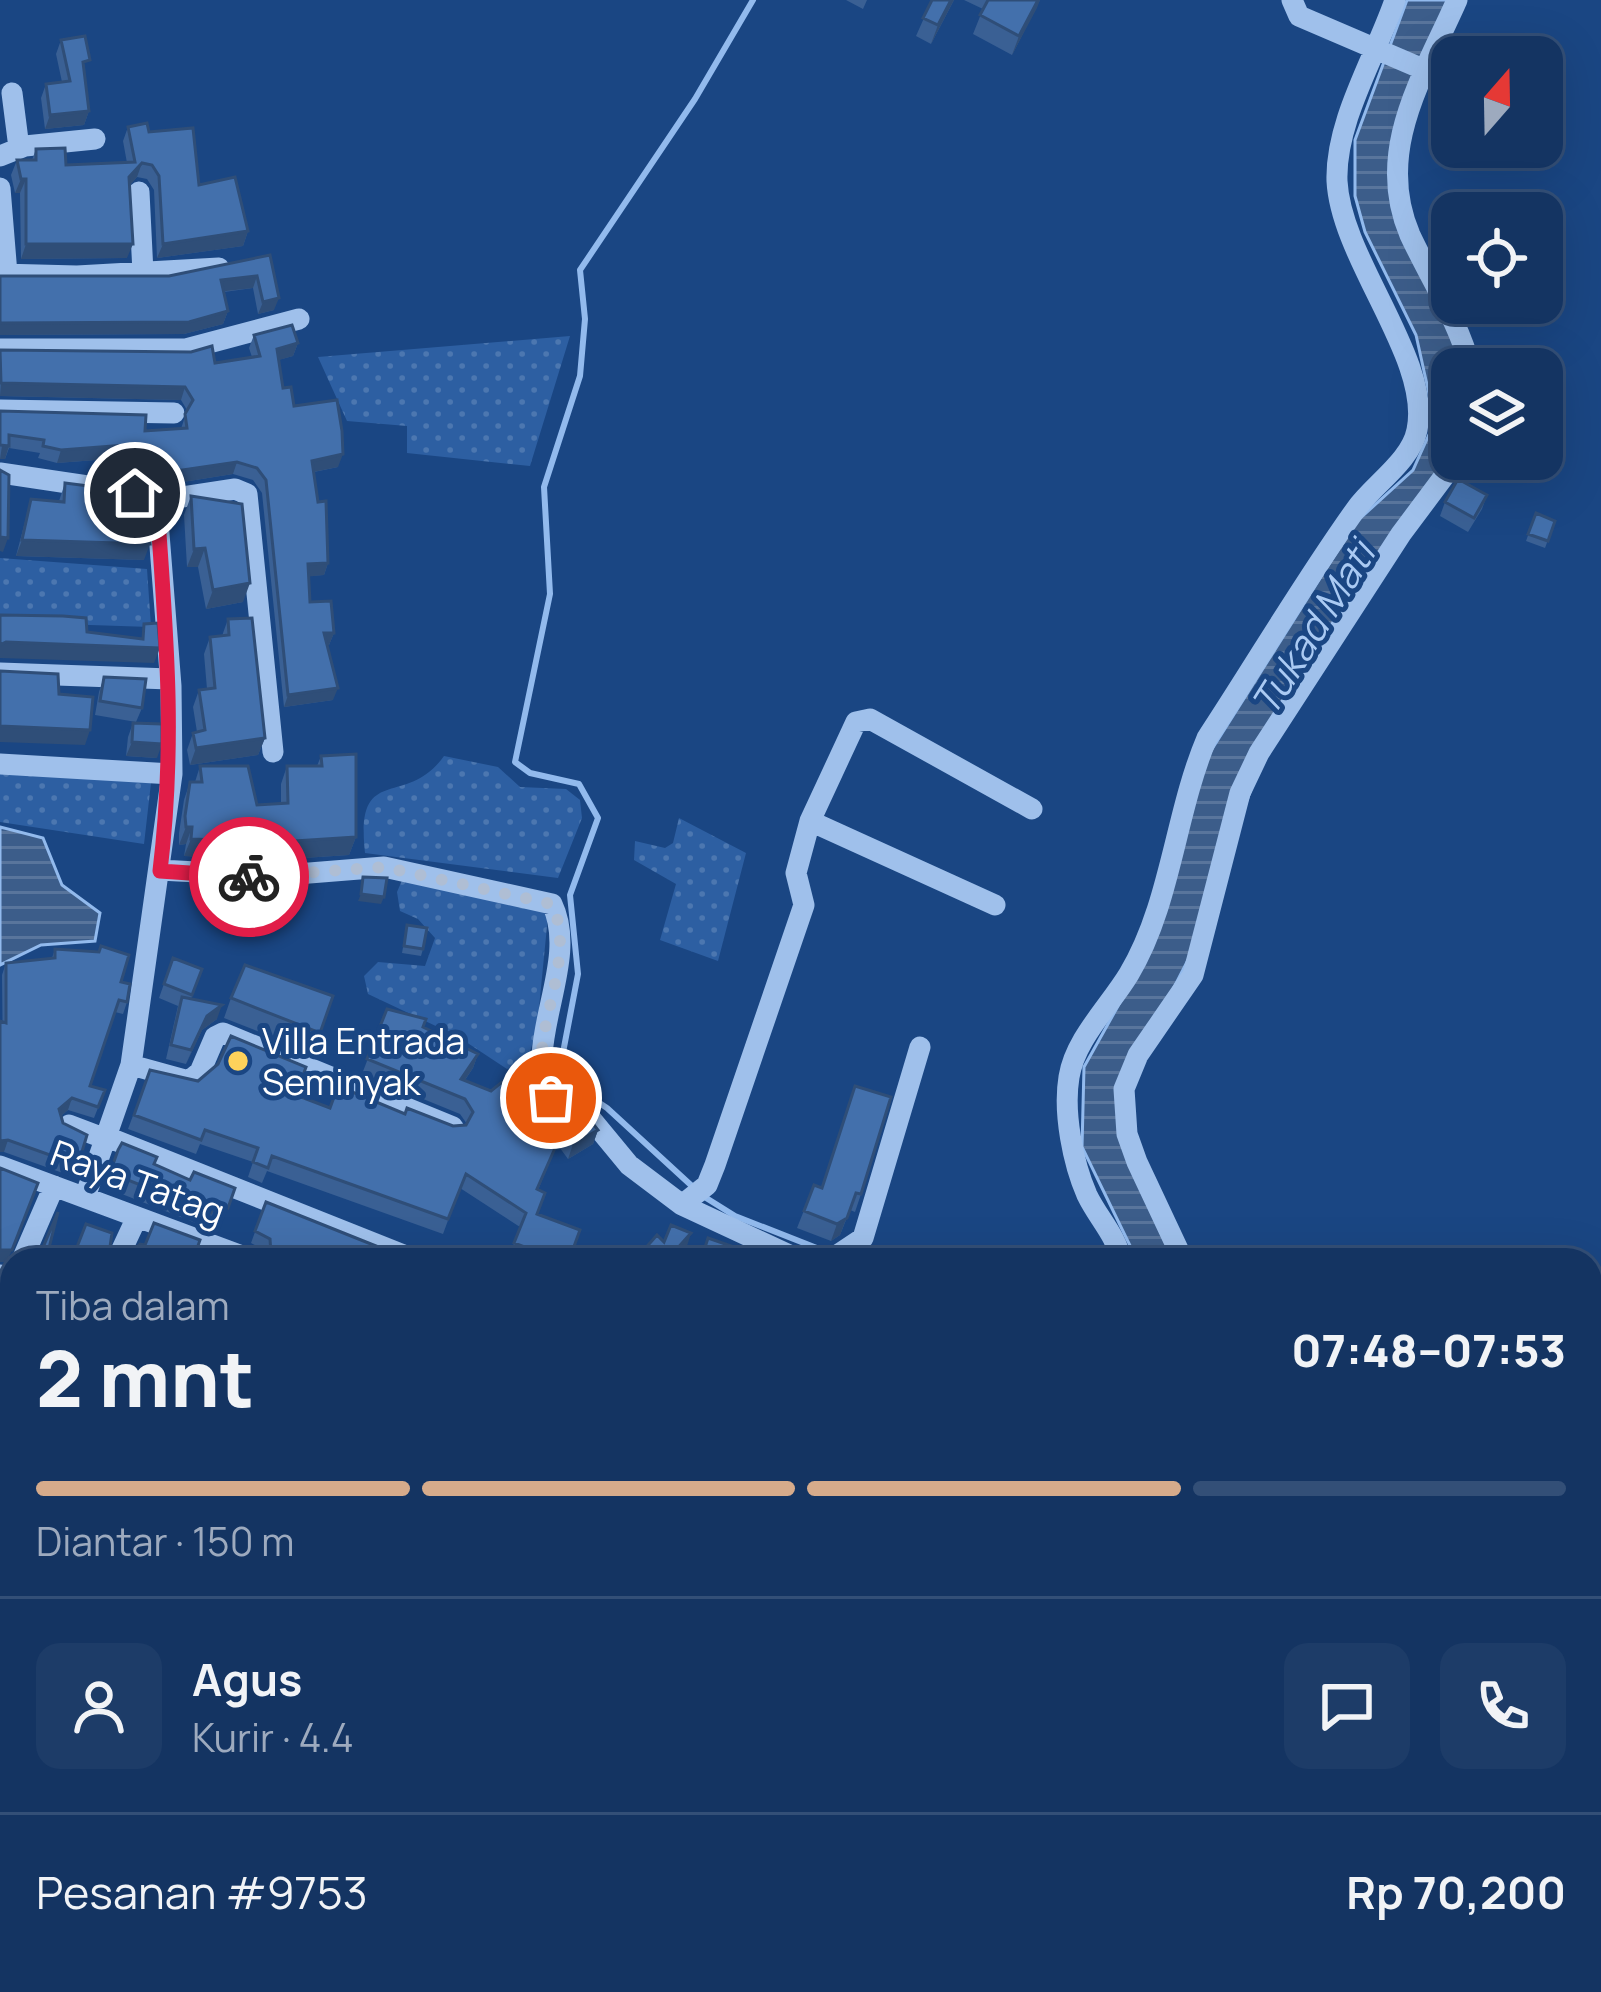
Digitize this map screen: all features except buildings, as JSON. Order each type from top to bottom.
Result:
[{"type":"street","points":[[1292,0],[1299,16],[1423,69]]},
{"type":"street","points":[[1115,1248],[1089,1198],[1071,1132],[1069,1077],[1081,1044],[1132,970],[1149,932],[1190,779],[1208,738],[1358,507],[1405,454],[1418,430],[1414,388],[1397,333],[1358,259],[1337,183],[1341,142],[1381,51],[1395,0]]},
{"type":"street","points":[[1457,0],[1423,69],[1394,163],[1395,196],[1466,348]]},
{"type":"street","points":[[12,93],[10,152],[95,139]]},
{"type":"street","points":[[0,188],[4,274],[143,273],[234,264]]},
{"type":"street","points":[[139,192],[143,273]]},
{"type":"street","points":[[0,349],[186,349],[299,319]]},
{"type":"street","points":[[0,410],[174,412]]},
{"type":"street","points":[[0,473],[135,493],[150,502],[158,520],[172,774],[131,1065],[85,1197]]},
{"type":"street","points":[[1177,1248],[1127,1134],[1124,1089],[1138,1054],[1193,975],[1240,793],[1259,753],[1391,548],[1441,480]]},
{"type":"street","points":[[150,502],[235,489],[247,494],[273,752]]},
{"type":"street","points":[[0,674],[170,679]]},
{"type":"street","points":[[694,1196],[804,905],[796,873],[810,821],[856,722],[870,719],[1032,808]]},
{"type":"street","points":[[0,764],[172,774]]},
{"type":"street","points":[[810,821],[995,905]]},
{"type":"street","points":[[160,871],[272,876],[384,867],[552,904],[561,944],[541,1067],[545,1087],[563,1106],[591,1119],[628,1165],[694,1196],[780,1248]]},
{"type":"street","points":[[131,1065],[189,1081],[200,1072],[215,1037],[223,1033],[453,1126]]},
{"type":"street","points":[[851,1248],[869,1222],[920,1047]]},
{"type":"street","points":[[69,1124],[386,1248]]},
{"type":"street","name":"Raya Tatag","points":[[0,1166],[137,1216],[203,1248]]},
{"type":"street","points":[[27,1248],[53,1186]]},
{"type":"street","points":[[122,1248],[137,1216]]},
{"type":"shaded area","points":[[570,336],[530,466],[407,453],[407,426],[347,421],[318,357]]},
{"type":"shaded area","points":[[0,558],[147,569],[151,627],[0,622]]},
{"type":"shaded area","points":[[444,756],[498,767],[520,787],[566,789],[580,800],[582,818],[558,878],[365,853],[364,825],[376,796],[414,781]]},
{"type":"shaded area","points":[[0,770],[151,783],[144,844],[0,822]]},
{"type":"shaded area","points":[[679,818],[746,853],[718,961],[660,940],[676,884],[634,860],[635,841],[665,848],[673,843]]},
{"type":"shaded area","points":[[403,878],[532,903],[548,916],[537,1028],[526,1065],[507,1069],[457,1036],[368,994],[364,976],[378,962],[425,966],[435,938],[418,919],[400,911],[397,892]]},
{"type":"water","name":"Tukad Mati","points":[[1407,0],[1451,0],[1431,36],[1393,208],[1431,288],[1431,324],[1448,324],[1459,348],[1431,348],[1431,403],[1416,335],[1365,232],[1355,196],[1355,140]]},
{"type":"water","name":"Tukad Mati","points":[[1431,430],[1431,480],[1438,480],[1280,711],[1188,960],[1119,1095],[1176,1248],[1131,1248],[1082,1147],[1084,1067],[1132,981],[1207,757],[1355,523],[1413,470]]},
{"type":"water","points":[[0,827],[43,838],[62,885],[100,913],[95,941],[41,945],[0,965]]},
{"type":"waterway","points":[[693,1187],[607,1108],[566,1081],[561,1063],[578,974],[570,895],[598,818],[579,784],[530,773],[515,762],[550,594],[544,487],[580,376],[585,319],[580,270],[695,99],[753,0]]},
{"type":"waterway","points":[[703,1196],[735,1216],[817,1248]]},
{"type":"way so far","points":[[249,877],[384,867],[552,904],[561,944],[541,1067],[551,1098]]},
{"type":"place","name":"Villa Entrada Seminyak","points":[[238,1061]]},
{"type":"route","points":[[135,493],[145,496],[158,520],[171,686],[172,774],[160,871],[249,877]]}]
